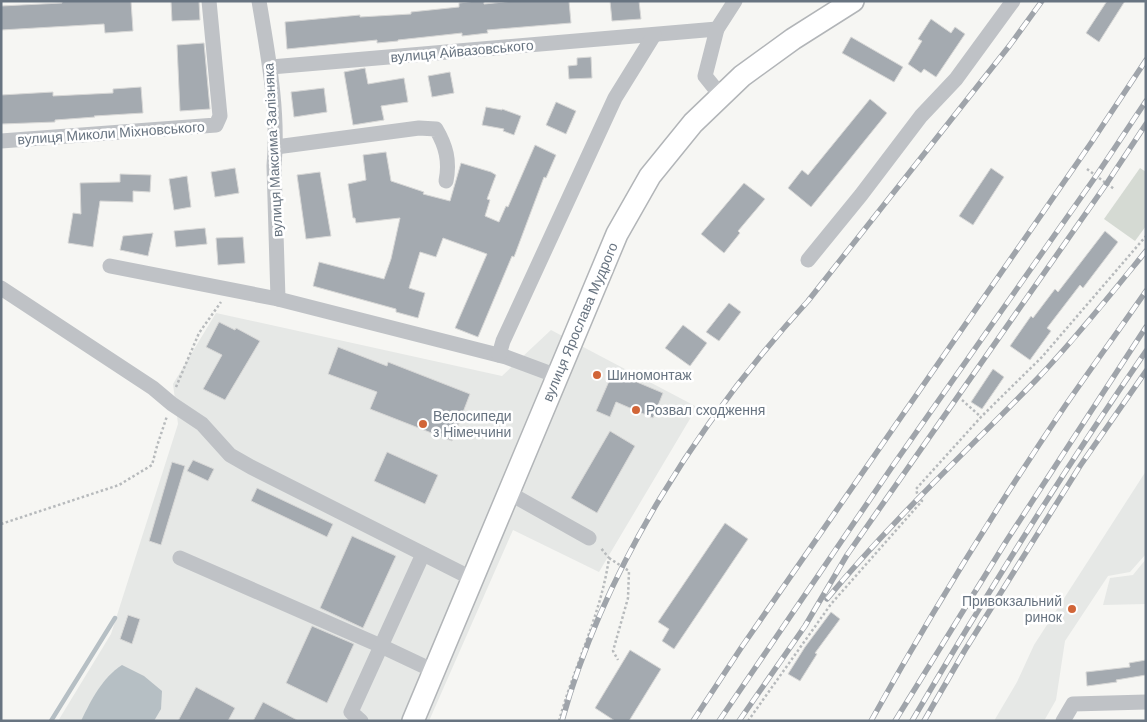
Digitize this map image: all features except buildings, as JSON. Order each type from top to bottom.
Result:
[{"type":"highway","name":"вулиця Ярослава Мудрого","points":[[413,721],[617,234],[650,176],[694,123],[742,76],[793,39],[852,1]]},
{"type":"street","name":"вулиця Миколи Міхновського","points":[[1,141],[216,125],[220,116],[209,1]]},
{"type":"street","name":"вулиця Максима Залізняка","points":[[259,1],[271,67],[276,147],[274,166],[278,299]]},
{"type":"street","points":[[721,96],[705,76],[717,29],[735,1]]},
{"type":"street","points":[[808,260],[861,196],[922,116],[956,79],[1013,1]]},
{"type":"street","name":"вулиця Айвазовського","points":[[271,67],[717,29]]},
{"type":"street","points":[[499,355],[503,341],[615,98],[654,35]]},
{"type":"street","points":[[276,147],[419,128],[436,129],[444,142],[448,160],[446,181]]},
{"type":"street","points":[[110,266],[278,299],[499,355],[557,376]]},
{"type":"street","points":[[1,288],[153,388],[172,404],[202,424],[230,455],[251,468],[474,579]]},
{"type":"street","points":[[509,493],[590,538]]},
{"type":"street","points":[[360,721],[351,712],[422,554]]},
{"type":"street","points":[[180,558],[434,671]]},
{"type":"street","points":[[1063,721],[1073,704],[1146,702]]},
{"type":"path","points":[[1086,168],[1114,189]]},
{"type":"path","points":[[748,721],[831,604],[922,501],[918,497],[916,490],[981,418],[1042,357],[1146,236]]},
{"type":"path","points":[[1,524],[119,485],[152,465],[156,446],[172,404],[177,382],[199,333],[222,301],[224,288]]},
{"type":"path","points":[[962,400],[981,418]]},
{"type":"path","points":[[590,538],[610,558],[629,571],[628,598],[613,651],[618,660]]},
{"type":"path","points":[[559,721],[595,618],[610,558]]},
{"type":"shaded area","points":[[1140,168],[1146,172],[1146,226],[1135,241],[1104,219]]},
{"type":"shaded area","points":[[216,313],[502,376],[551,330],[697,407],[599,572],[513,530],[429,721],[58,721],[111,634],[178,424],[173,384]]},
{"type":"shaded area","name":"Привокзальний ринок","points":[[1146,471],[1146,554],[1130,572],[1108,576],[1065,641],[1056,700],[1044,721],[994,721],[1017,682],[1034,645]]},
{"type":"shaded area","points":[[1146,559],[1146,604],[1103,605],[1110,578],[1133,575]]},
{"type":"shaded area","points":[[122,665],[144,676],[162,691],[161,709],[154,721],[81,721],[93,697],[103,683]]},
{"type":"waterway","points":[[51,721],[115,618]]},
{"type":"railway","points":[[562,721],[581,663],[604,606],[631,551],[661,497],[694,444],[730,394],[768,346],[808,301],[1010,45],[1042,1]]},
{"type":"railway","points":[[693,721],[741,648],[1091,143],[1146,60]]},
{"type":"railway","points":[[719,721],[894,464],[1096,176],[1146,101]]},
{"type":"railway","points":[[739,721],[805,626],[847,555],[1107,183],[1146,124]]},
{"type":"railway","points":[[827,599],[877,541],[1052,363],[1146,251]]},
{"type":"railway","points":[[871,721],[965,561],[1014,483],[1065,406],[1146,291]]},
{"type":"railway","points":[[895,721],[1007,540],[1146,327]]},
{"type":"railway","points":[[912,721],[1026,534],[1146,351]]},
{"type":"railway","points":[[924,721],[965,650],[1080,466],[1146,371]]},
{"type":"place","name":"Шиномонтаж","points":[[597,375]]},
{"type":"place","name":"Розвал сходження","points":[[636,410]]},
{"type":"place","name":"Велосипеди з Німеччини","points":[[423,424]]},
{"type":"place","name":"Привокзальний ринок","points":[[1072,609]]}]
